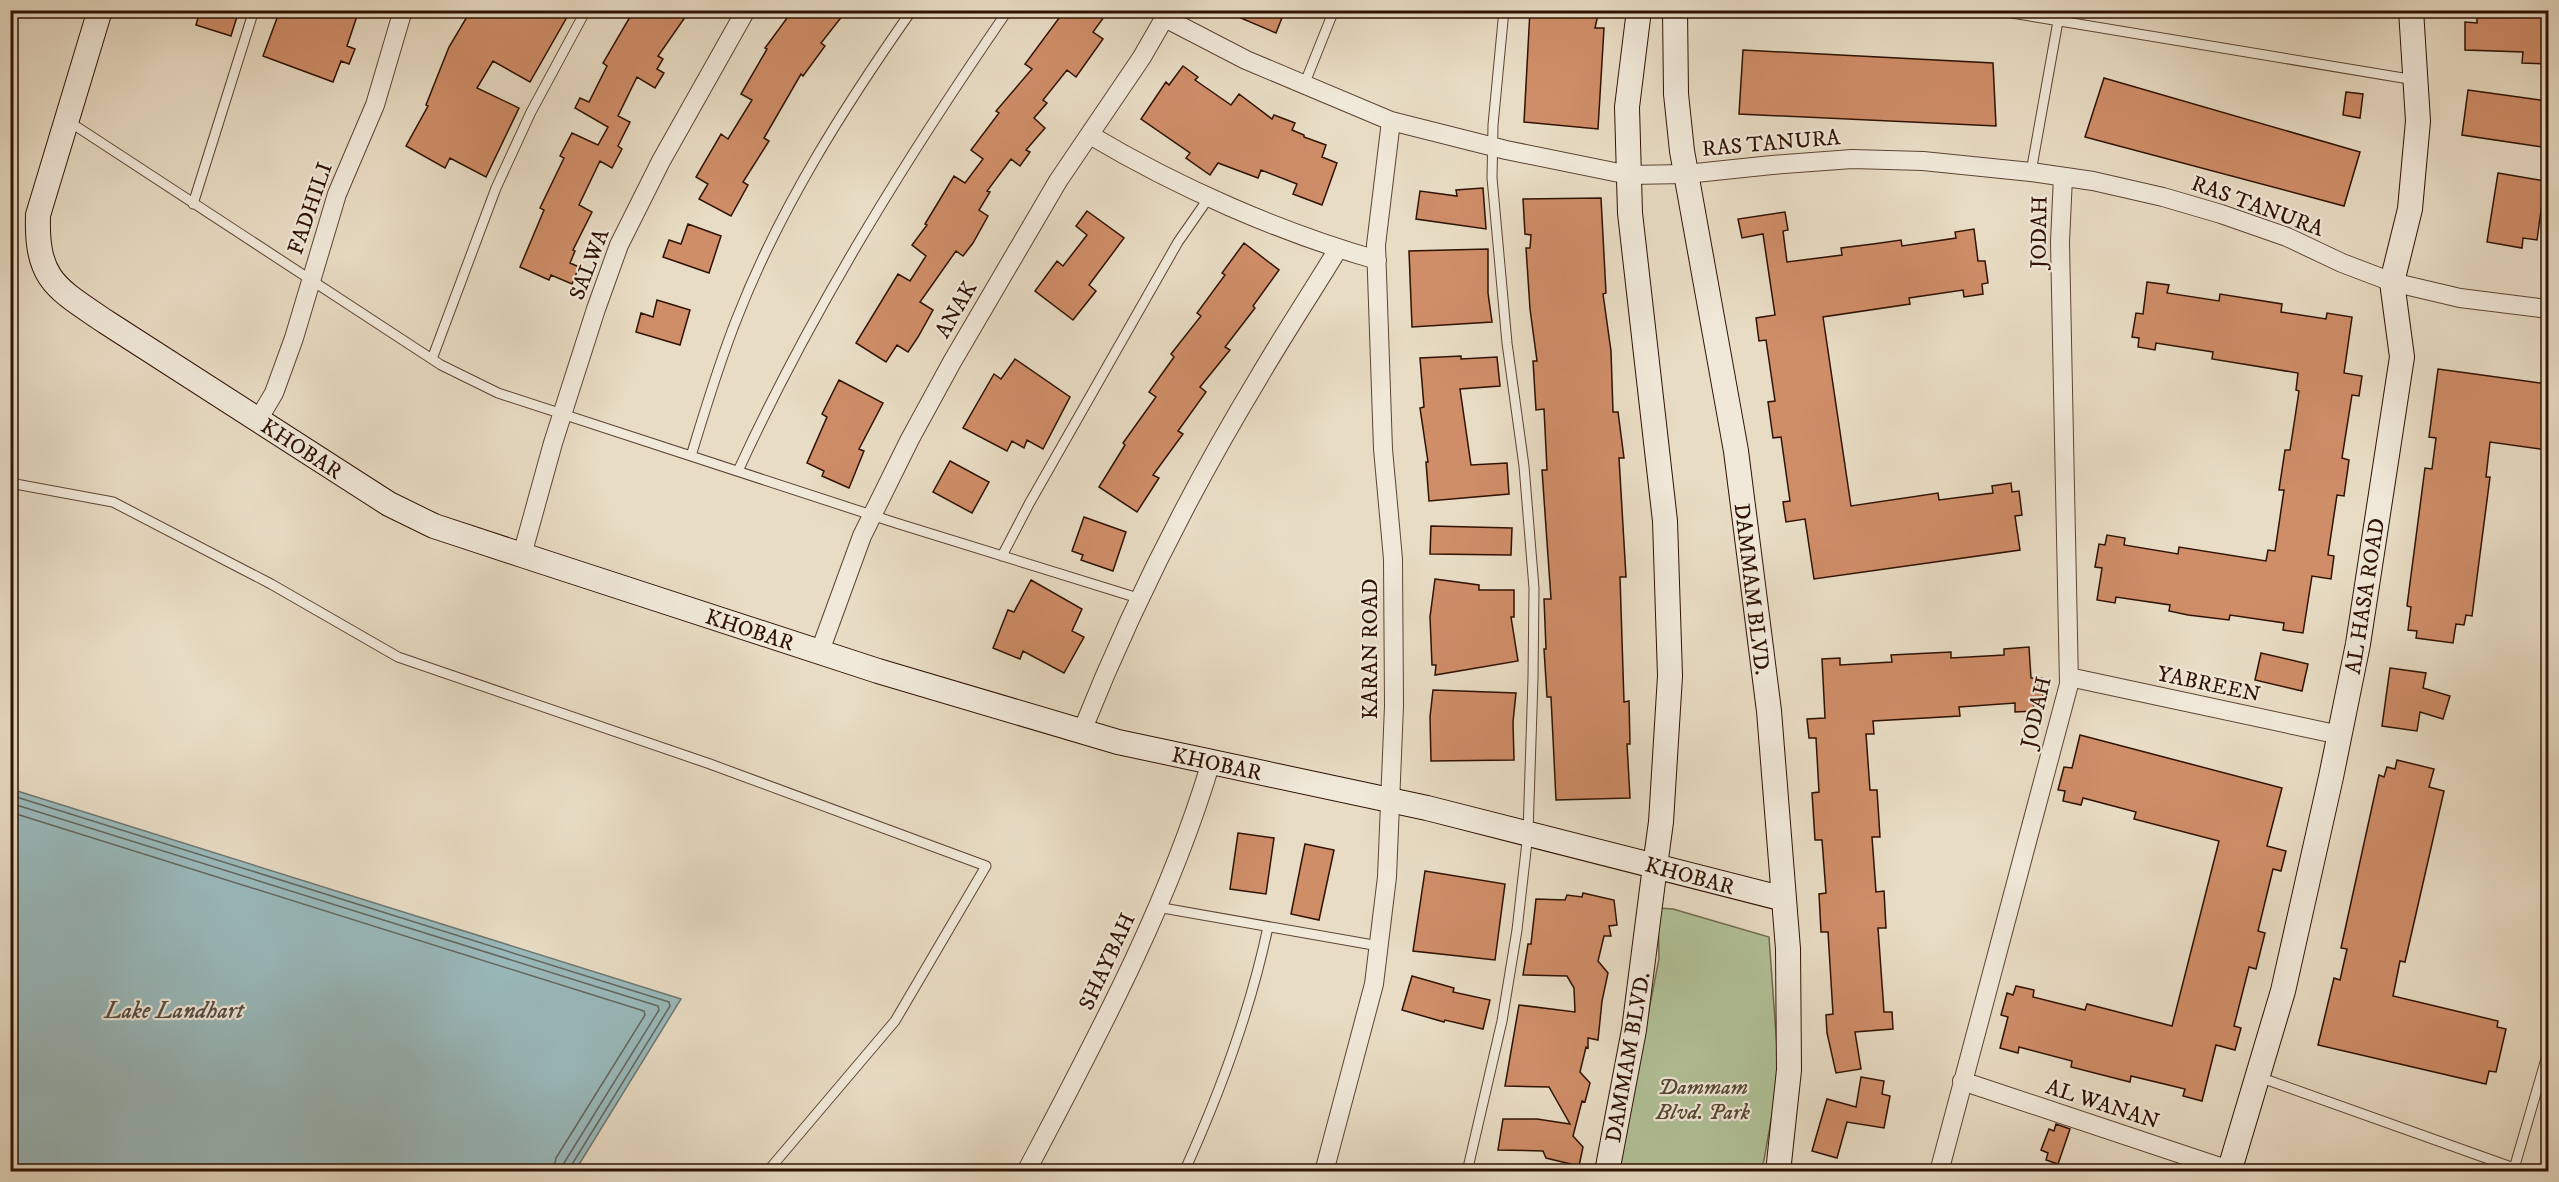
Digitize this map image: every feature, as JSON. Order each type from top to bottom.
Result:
[{"type":"main road","name":"KHOBAR","points":[[100,10],[38,214],[37,244],[46,272],[64,293],[81,305],[389,504],[434,526],[522,555],[820,651],[1118,742],[1390,800],[1784,899]]},
{"type":"main road","name":"DAMMAM BLVD.","points":[[1607,1172],[1634,1030],[1661,822],[1670,676],[1665,521],[1630,213],[1628,107],[1639,10]]},
{"type":"main road","name":"DAMMAM BLVD.","points":[[1675,10],[1676,93],[1686,174],[1736,451],[1769,711],[1788,949],[1789,1070],[1778,1172]]},
{"type":"main road","name":"AL HASA ROAD","points":[[2229,1171],[2283,991],[2358,644],[2402,357],[2392,282],[2410,209],[2418,121],[2411,10]]},
{"type":"street","name":"FADHILI","points":[[258,420],[274,393],[294,338],[338,194],[375,105],[403,10]]},
{"type":"street","name":"SALWA","points":[[522,555],[562,415],[596,309],[620,245],[660,161],[746,10]]},
{"type":"street","name":"RAS TANURA","points":[[1167,14],[1246,60],[1391,121],[1493,147],[1629,175],[1686,174],[1852,159],[1923,161],[2031,172],[2163,197],[2221,214],[2287,237],[2342,263],[2392,282],[2460,298],[2548,309]]},
{"type":"street","name":"ANAK","points":[[820,651],[854,557],[910,439],[997,283],[1058,182],[1167,14]]},
{"type":"street","name":"KARAN ROAD","points":[[1324,1172],[1374,984],[1387,877],[1394,705],[1393,559],[1383,449],[1376,245],[1391,121]]},
{"type":"street","points":[[1090,135],[1145,166],[1314,242],[1377,260]]},
{"type":"street","name":"JODAH","points":[[1939,1172],[2069,684],[2060,242],[2063,177]]},
{"type":"street","points":[[1082,731],[1138,598],[1223,439],[1338,249]]},
{"type":"street","name":"YABREEN","points":[[2069,677],[2340,735]]},
{"type":"street","name":"SHAYBAH","points":[[1026,1172],[1090,1051],[1157,907],[1197,809],[1211,762]]},
{"type":"street","name":"AL WANAN","points":[[1962,1081],[2229,1171]]},
{"type":"lane","points":[[193,204],[254,10]]},
{"type":"lane","points":[[432,359],[496,188],[531,112],[586,10]]},
{"type":"lane","points":[[691,456],[737,318],[771,241],[818,153],[912,10]]},
{"type":"lane","points":[[738,471],[762,418],[816,317],[949,96],[1008,10]]},
{"type":"lane","points":[[1304,85],[1334,10]]},
{"type":"lane","points":[[1467,1172],[1503,1022],[1517,930],[1527,833],[1533,678],[1534,588],[1524,466],[1507,343],[1492,178],[1504,10]]},
{"type":"lane","points":[[1994,10],[2415,80]]},
{"type":"lane","points":[[2031,172],[2058,21]]},
{"type":"lane","points":[[66,119],[432,359],[498,393],[872,515],[1138,598]]},
{"type":"lane","points":[[1002,556],[1029,504],[1173,252],[1210,196]]},
{"type":"lane","points":[[10,483],[113,502],[271,584],[398,657],[699,760],[986,866],[895,1021],[767,1172]]},
{"type":"lane","points":[[1157,907],[1379,946]]},
{"type":"lane","points":[[1184,1172],[1232,1055],[1256,984],[1268,927]]},
{"type":"lane","points":[[2257,1077],[2514,1170],[2548,1052]]},
{"type":"green space","name":"Dammam Blvd. Park","points":[[1658,908],[1673,909],[1769,937],[1779,1076],[1762,1171],[1617,1172],[1659,959]]},
{"type":"water","name":"Lake Landhart","points":[[10,789],[681,999],[575,1171],[11,1171]]},
{"type":"building","points":[[200,10],[239,10],[231,36],[196,25]]},
{"type":"building","points":[[280,10],[359,10],[347,46],[355,49],[349,64],[341,61],[333,82],[263,56]]},
{"type":"building","points":[[471,10],[571,10],[530,82],[493,61],[477,88],[519,108],[486,177],[450,158],[445,168],[406,146],[428,106],[426,105],[449,47]]},
{"type":"building","points":[[634,10],[678,10],[686,16],[658,56],[663,59],[657,69],[664,73],[655,88],[637,77],[618,116],[630,122],[618,146],[622,149],[612,168],[600,161],[579,205],[592,212],[573,250],[575,251],[570,263],[579,267],[572,284],[551,275],[549,280],[520,267],[544,210],[540,208],[564,158],[560,156],[572,133],[598,145],[608,127],[575,108],[580,98],[589,102],[607,66],[603,63]]},
{"type":"building","points":[[793,10],[847,10],[821,43],[825,46],[803,76],[801,74],[764,138],[769,141],[743,182],[748,185],[731,216],[699,199],[708,184],[696,177],[721,134],[728,139],[752,100],[741,94],[767,49],[765,48]]},
{"type":"building","points":[[1065,10],[1095,10],[1104,17],[1093,32],[1103,39],[1076,77],[1067,70],[1043,100],[1047,103],[1034,118],[1045,128],[1026,150],[1030,152],[1020,166],[1011,159],[987,191],[990,192],[979,210],[988,216],[963,256],[956,251],[920,302],[933,310],[908,352],[897,345],[886,362],[856,343],[898,274],[910,281],[926,256],[912,245],[927,225],[925,224],[954,176],[965,183],[983,159],[971,150],[999,113],[996,111],[1032,69],[1025,64]]},
{"type":"building","points":[[1222,10],[1285,10],[1276,33]]},
{"type":"building","points":[[1530,10],[1599,10],[1595,28],[1604,28],[1598,129],[1524,122]]},
{"type":"building","points":[[2477,10],[2548,12],[2548,64],[2522,63],[2523,52],[2465,50],[2465,22],[2477,23]]},
{"type":"building","points":[[1743,50],[1993,63],[1996,126],[1739,114]]},
{"type":"building","points":[[1183,66],[1198,77],[1195,80],[1231,105],[1239,94],[1272,119],[1274,115],[1295,123],[1292,130],[1326,145],[1322,157],[1337,163],[1322,205],[1293,194],[1297,184],[1261,170],[1258,178],[1218,163],[1210,175],[1186,158],[1190,153],[1141,119],[1166,82],[1169,85]]},
{"type":"building","points":[[2104,78],[2360,152],[2344,206],[2085,137]]},
{"type":"building","points":[[2468,90],[2548,101],[2548,148],[2462,135]]},
{"type":"building","points":[[2346,92],[2363,94],[2360,118],[2343,115]]},
{"type":"building","points":[[2498,173],[2545,181],[2537,240],[2523,238],[2522,248],[2487,242]]},
{"type":"building","points":[[1483,188],[1486,229],[1416,219],[1420,191],[1457,196],[1456,190]]},
{"type":"building","points":[[1601,198],[1606,293],[1603,294],[1611,351],[1613,412],[1618,412],[1624,458],[1619,458],[1626,577],[1620,577],[1624,702],[1629,701],[1630,744],[1627,744],[1630,798],[1556,800],[1551,697],[1547,697],[1544,649],[1546,649],[1544,599],[1551,599],[1542,470],[1547,470],[1544,409],[1536,410],[1533,361],[1537,361],[1530,309],[1526,248],[1530,248],[1531,235],[1525,234],[1523,199]]},
{"type":"building","points":[[1087,211],[1124,238],[1089,285],[1096,291],[1073,320],[1035,291],[1057,261],[1063,266],[1087,235],[1076,226]]},
{"type":"building","points":[[1785,212],[1788,230],[1783,231],[1787,262],[1842,255],[1841,248],[1901,240],[1902,246],[1956,238],[1955,232],[1974,229],[1978,261],[1985,261],[1988,283],[1982,284],[1983,294],[1964,297],[1963,290],[1909,298],[1910,304],[1823,317],[1851,506],[1938,493],[1939,500],[1993,493],[1992,486],[2011,483],[2012,492],[2019,491],[2022,515],[2015,516],[2020,550],[1814,579],[1805,519],[1786,522],[1783,502],[1790,501],[1781,437],[1773,438],[1768,402],[1775,401],[1766,340],[1759,341],[1756,318],[1775,315],[1763,234],[1742,238],[1738,219]]},
{"type":"building","points":[[688,224],[721,236],[709,273],[663,257],[669,240],[681,244]]},
{"type":"building","points":[[1244,243],[1279,270],[1253,306],[1255,308],[1225,347],[1230,350],[1200,387],[1206,392],[1178,431],[1183,434],[1153,475],[1159,478],[1137,512],[1099,487],[1125,445],[1123,443],[1156,397],[1149,392],[1174,357],[1171,354],[1201,316],[1197,313],[1225,275],[1222,273]]},
{"type":"building","points":[[1488,249],[1488,293],[1492,322],[1412,327],[1409,251]]},
{"type":"building","points":[[2147,282],[2169,285],[2167,293],[2219,301],[2220,294],[2282,304],[2281,312],[2326,319],[2327,313],[2352,317],[2344,373],[2362,376],[2359,396],[2352,395],[2342,458],[2349,460],[2344,496],[2337,495],[2328,555],[2334,556],[2331,579],[2312,576],[2303,633],[2283,630],[2284,623],[2230,615],[2229,620],[2188,615],[2169,611],[2170,605],[2116,597],[2115,603],[2097,600],[2102,568],[2095,567],[2099,544],[2105,545],[2107,535],[2125,538],[2124,545],[2178,554],[2179,547],[2266,561],[2268,550],[2275,551],[2284,490],[2279,490],[2285,450],[2290,450],[2299,391],[2296,390],[2298,373],[2212,359],[2213,352],[2156,343],[2155,350],[2138,347],[2139,338],[2132,337],[2136,313],[2143,314]]},
{"type":"building","points":[[657,300],[690,310],[680,345],[636,332],[641,313],[653,317]]},
{"type":"building","points":[[1461,356],[1461,359],[1497,357],[1500,386],[1460,389],[1471,465],[1507,463],[1509,494],[1429,501],[1426,462],[1428,462],[1420,408],[1424,407],[1420,358]]},
{"type":"building","points":[[1015,359],[1070,397],[1043,449],[1027,440],[1024,448],[1012,441],[1007,451],[963,428],[994,374],[1001,379]]},
{"type":"building","points":[[2438,369],[2548,384],[2548,450],[2490,442],[2486,477],[2490,477],[2472,616],[2466,615],[2464,625],[2456,624],[2453,643],[2416,638],[2417,631],[2408,630],[2411,607],[2407,606],[2425,468],[2432,469],[2436,438],[2429,437]]},
{"type":"building","points":[[839,380],[883,403],[859,449],[864,451],[849,488],[822,476],[824,471],[807,463],[827,417],[822,414]]},
{"type":"building","points":[[950,461],[989,482],[972,513],[933,492]]},
{"type":"building","points":[[1084,517],[1126,532],[1113,571],[1081,560],[1083,555],[1072,551]]},
{"type":"building","points":[[1431,526],[1512,528],[1511,555],[1430,554]]},
{"type":"building","points":[[1435,579],[1479,585],[1479,590],[1514,590],[1514,617],[1511,617],[1518,661],[1435,675],[1436,665],[1432,665],[1430,617]]},
{"type":"building","points":[[1031,580],[1082,609],[1072,631],[1084,637],[1064,673],[1023,651],[1020,659],[993,648],[1008,610],[1014,612]]},
{"type":"building","points":[[2029,647],[2031,678],[2042,678],[2043,700],[2033,700],[2034,711],[2015,712],[2015,703],[1959,707],[1960,716],[1873,721],[1874,734],[1866,734],[1870,790],[1877,790],[1880,837],[1872,837],[1876,892],[1884,891],[1886,928],[1878,928],[1884,1012],[1892,1012],[1893,1029],[1855,1032],[1861,1069],[1836,1073],[1827,1033],[1826,1015],[1833,1014],[1828,932],[1821,932],[1819,894],[1826,893],[1822,840],[1815,840],[1812,793],[1819,792],[1816,738],[1809,738],[1807,719],[1825,718],[1822,659],[1840,658],[1840,665],[1892,662],[1891,655],[1951,652],[1951,658],[2004,655],[2004,649]]},
{"type":"building","points":[[2261,653],[2308,664],[2302,691],[2255,680]]},
{"type":"building","points":[[2390,668],[2426,673],[2423,688],[2450,696],[2443,719],[2420,712],[2417,731],[2382,726]]},
{"type":"building","points":[[1433,690],[1516,693],[1513,722],[1514,760],[1431,761],[1430,717]]},
{"type":"building","points":[[2080,735],[2282,788],[2267,846],[2286,851],[2281,871],[2273,869],[2258,931],[2265,933],[2256,969],[2249,967],[2234,1026],[2241,1028],[2235,1050],[2216,1045],[2202,1101],[2183,1096],[2185,1089],[2131,1076],[2130,1082],[2071,1067],[2072,1061],[2019,1047],[2018,1053],[2000,1048],[2008,1017],[2001,1015],[2007,993],[2013,995],[2016,986],[2034,990],[2033,997],[2085,1010],[2087,1004],[2172,1026],[2219,841],[2134,819],[2136,812],[2083,798],[2081,805],[2063,801],[2065,791],[2058,790],[2064,767],[2072,768]]},
{"type":"building","points":[[2397,760],[2434,769],[2429,787],[2444,791],[2405,962],[2400,961],[2393,996],[2498,1021],[2497,1027],[2506,1029],[2496,1072],[2489,1071],[2486,1084],[2318,1045],[2334,978],[2340,980],[2347,949],[2341,948],[2379,775],[2384,777],[2387,767],[2395,769]]},
{"type":"building","points":[[1238,833],[1274,838],[1266,894],[1230,889]]},
{"type":"building","points":[[1305,844],[1334,850],[1319,920],[1291,914]]},
{"type":"building","points":[[1425,871],[1505,884],[1495,960],[1413,951]]},
{"type":"building","points":[[1583,893],[1614,900],[1617,925],[1609,926],[1611,936],[1604,936],[1598,961],[1608,973],[1602,1001],[1598,1040],[1588,1038],[1588,1048],[1586,1047],[1580,1072],[1590,1083],[1585,1102],[1582,1101],[1573,1136],[1583,1147],[1579,1166],[1546,1158],[1543,1151],[1498,1150],[1503,1119],[1537,1119],[1570,1124],[1549,1087],[1505,1086],[1519,1005],[1575,1012],[1574,988],[1567,976],[1523,975],[1528,944],[1531,944],[1536,899],[1565,900],[1567,895],[1582,897]]},
{"type":"building","points":[[1412,976],[1454,988],[1453,992],[1490,1000],[1483,1029],[1445,1020],[1444,1022],[1402,1010]]},
{"type":"building","points":[[1861,1077],[1884,1081],[1882,1094],[1890,1096],[1884,1128],[1847,1122],[1837,1158],[1812,1151],[1827,1099],[1856,1107]]},
{"type":"building","points":[[2056,1124],[2070,1129],[2058,1164],[2046,1160],[2048,1153],[2041,1150],[2049,1129],[2054,1131]]}]
